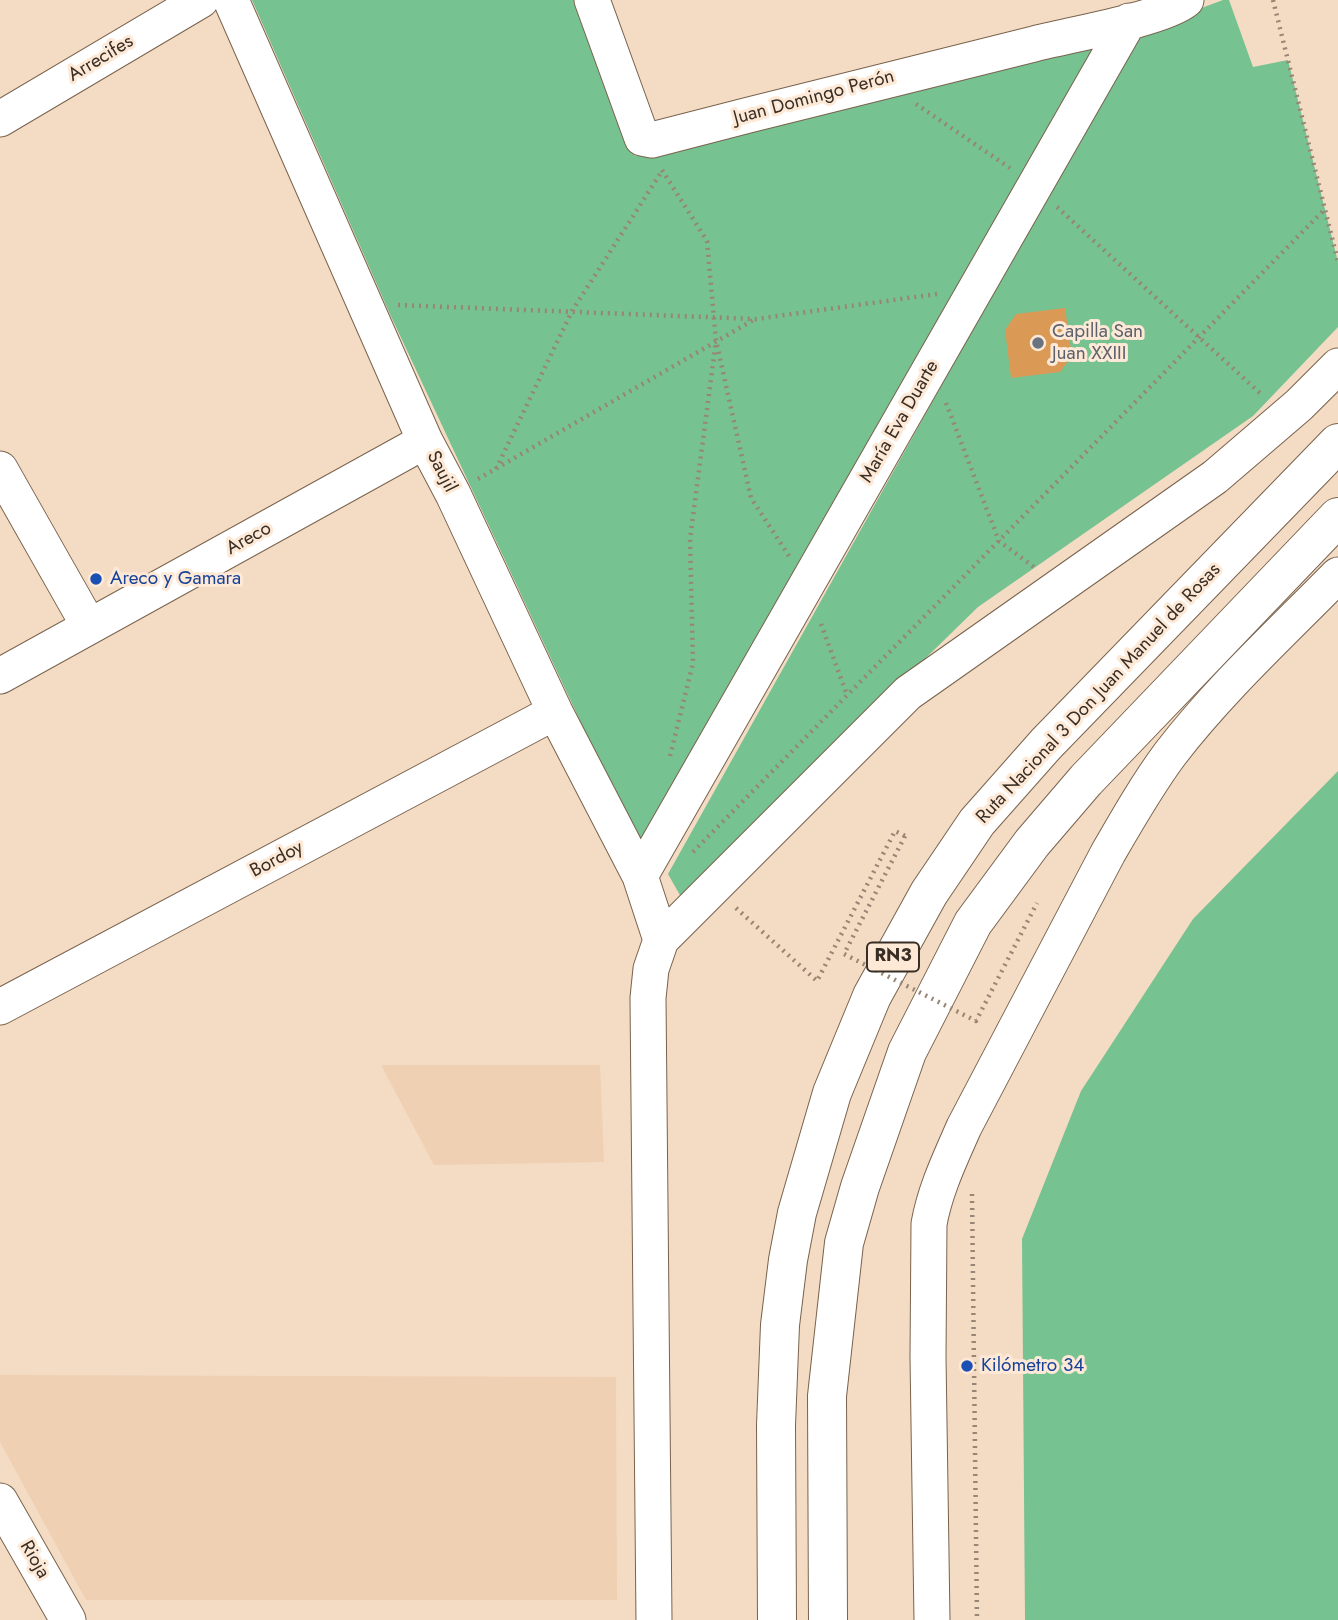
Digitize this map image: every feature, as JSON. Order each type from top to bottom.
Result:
[{"type":"highway","name":"Ruta Nacional 3 Don Juan Manuel de Rosas","points":[[777,1620],[776,1425],[780,1325],[788,1260],[797,1213],[832,1093],[872,996],[929,893],[977,822],[1046,744],[1338,443]]},
{"type":"highway","name":"RN3","points":[[828,1620],[827,1396],[844,1242],[906,1052],[973,923],[1032,843],[1086,780],[1338,517]]},
{"type":"street","name":"Arrecifes","points":[[0,119],[201,0]]},
{"type":"street","name":"Saujil","points":[[231,0],[425,441],[453,494],[555,712],[640,876],[662,940]]},
{"type":"street","points":[[592,0],[642,138]]},
{"type":"street","points":[[1129,21],[1176,8],[1186,0]]},
{"type":"street","name":"Juan Domingo Perón","points":[[642,138],[652,141],[882,80],[1129,21]]},
{"type":"street","name":"María Eva Duarte","points":[[640,876],[1129,21]]},
{"type":"street","points":[[654,1620],[648,998],[651,970],[662,940],[908,693],[1215,477],[1286,417],[1338,366]]},
{"type":"street","name":"Areco","points":[[0,676],[425,441]]},
{"type":"street","points":[[0,469],[89,626]]},
{"type":"street","points":[[932,1620],[929,1224],[937,1192],[964,1127],[1108,853],[1134,809],[1170,755],[1216,699],[1338,575]]},
{"type":"street","name":"Bordoy","points":[[0,1007],[555,712]]},
{"type":"street","name":"Rioja","points":[[0,1501],[68,1620]]},
{"type":"path","points":[[1273,0],[1338,262]]},
{"type":"path","points":[[882,80],[1035,186],[1286,417]]},
{"type":"path","points":[[642,138],[707,241],[716,341],[690,539],[693,663],[668,763]]},
{"type":"path","points":[[495,470],[572,312],[662,171]]},
{"type":"path","points":[[1046,909],[1037,904],[976,1021],[844,954],[905,836],[895,831],[817,981],[684,861],[1325,209]]},
{"type":"path","points":[[364,304],[756,319],[976,289]]},
{"type":"path","points":[[453,494],[756,319]]},
{"type":"path","points":[[716,341],[751,498],[807,584],[847,695]]},
{"type":"path","points":[[932,365],[999,541],[1060,586]]},
{"type":"path","points":[[971,1185],[977,1620]]},
{"type":"shaded area","points":[[381,1065],[600,1065],[604,1162],[434,1165]]},
{"type":"shaded area","points":[[0,1375],[616,1377],[617,1600],[86,1600],[0,1442]]},
{"type":"green space","points":[[252,0],[578,0],[635,156],[1106,38],[640,849],[389,312]]},
{"type":"green space","points":[[1229,0],[1253,67],[1288,60],[1338,262],[1338,327],[1253,416],[978,607],[681,897],[668,874],[1140,31]]},
{"type":"green space","points":[[1338,771],[1338,1620],[1025,1620],[1022,1239],[1081,1091],[1193,919]]},
{"type":"building","name":"Capilla San Juan XXIII","points":[[1065,308],[1072,356],[1060,372],[1011,378],[1005,330],[1016,314]]},
{"type":"place","name":"Capilla San Juan XXIII","points":[[1038,343]]},
{"type":"place","name":"Areco y Gamara","points":[[96,579]]},
{"type":"place","name":"Kilómetro 34","points":[[967,1366]]}]
